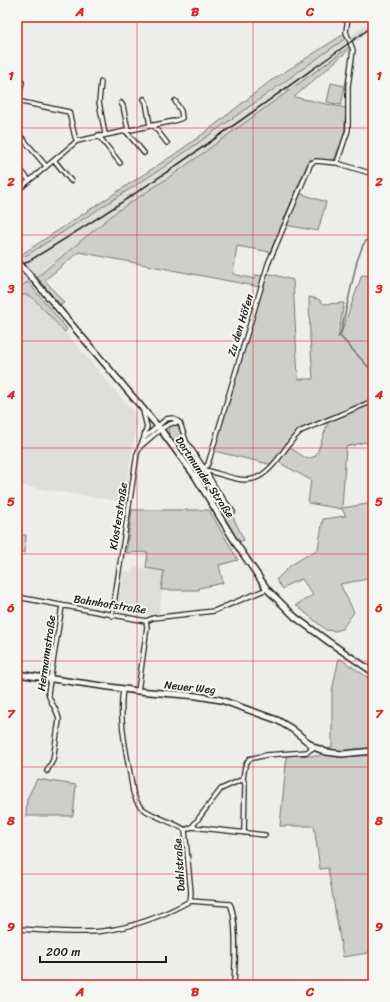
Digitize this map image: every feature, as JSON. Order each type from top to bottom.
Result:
[{"type":"main road","name":"Dortmunder Straße","points":[[17,261],[159,428],[195,476],[237,545],[267,589],[295,617],[373,672]]},
{"type":"main road","name":"Neuer Weg","points":[[17,674],[138,691],[197,696],[221,700],[277,720],[292,729],[314,747],[326,752],[342,754],[373,751]]},
{"type":"street","points":[[337,163],[348,130],[348,86],[353,50],[346,32],[348,17]]},
{"type":"street","points":[[22,82],[18,101],[69,112],[77,141]]},
{"type":"street","points":[[101,82],[99,102],[105,134]]},
{"type":"street","points":[[144,99],[152,125],[167,143]]},
{"type":"street","points":[[17,191],[77,141],[98,135],[174,121],[182,118],[181,111],[176,101]]},
{"type":"street","points":[[121,103],[123,106],[126,130],[144,153]]},
{"type":"street","points":[[18,133],[46,166]]},
{"type":"street","points":[[98,135],[120,164]]},
{"type":"street","points":[[54,160],[71,181]]},
{"type":"street","name":"Zu den Höfen","points":[[205,470],[273,249],[311,163],[316,161],[337,163],[373,174]]},
{"type":"street","points":[[17,166],[29,180]]},
{"type":"street","points":[[205,470],[244,480],[259,478],[266,474],[294,437],[301,431],[373,401]]},
{"type":"street","points":[[143,410],[147,427],[144,438]]},
{"type":"street","points":[[141,446],[166,419],[174,418],[180,423],[186,441],[216,489],[233,512]]},
{"type":"street","points":[[144,438],[159,428]]},
{"type":"street","name":"Klosterstraße","points":[[112,616],[135,462],[144,438]]},
{"type":"street","name":"Bahnhofstraße","points":[[17,597],[112,616],[146,621],[153,618],[214,611],[267,589]]},
{"type":"street","name":"Hermannstraße","points":[[47,771],[53,760],[59,720],[59,716],[48,693],[62,606]]},
{"type":"street","points":[[138,691],[147,627],[146,621]]},
{"type":"street","name":"Dahlstraße","points":[[124,689],[122,716],[133,792],[137,802],[143,809],[185,830],[190,901],[230,904],[232,908],[234,931],[234,985]]},
{"type":"street","points":[[244,833],[245,784],[243,779],[245,766],[249,759],[266,755],[307,752],[314,747]]},
{"type":"street","points":[[185,830],[192,827],[221,789],[243,779]]},
{"type":"street","points":[[192,827],[265,835]]},
{"type":"street","points":[[17,928],[84,932],[103,931],[141,922],[176,909],[190,901]]},
{"type":"shaded area","points":[[373,19],[373,30],[174,174],[116,212],[37,277],[17,288],[17,259],[29,254],[167,165]]},
{"type":"shaded area","points":[[344,34],[346,38],[167,165],[29,254],[21,258],[17,254],[17,249],[22,254],[175,154],[269,82]]},
{"type":"shaded area","points":[[349,47],[350,49],[294,97],[346,108],[344,135],[334,160],[309,160],[270,252],[237,246],[233,274],[255,279],[256,275],[262,276],[260,287],[79,252],[45,280],[64,303],[60,305],[37,277],[116,212],[174,174]]},
{"type":"shaded area","points":[[331,83],[345,86],[341,105],[327,102]]},
{"type":"shaded area","points":[[299,193],[326,202],[318,231],[285,225]]},
{"type":"shaded area","points":[[267,273],[293,280],[298,379],[313,379],[309,297],[318,299],[324,304],[344,303],[338,338],[342,331],[362,275],[373,276],[373,452],[370,445],[365,442],[346,447],[342,508],[373,503],[373,578],[340,584],[354,612],[342,629],[335,631],[326,630],[296,605],[313,595],[302,579],[289,584],[283,589],[276,580],[291,565],[318,549],[323,519],[346,516],[342,509],[308,503],[311,480],[278,462],[289,447],[307,459],[316,456],[328,423],[326,420],[301,430],[273,465],[214,451]]},
{"type":"shaded area","points":[[28,282],[67,329],[65,332],[33,298],[27,295],[17,295],[17,288]]},
{"type":"shaded area","points":[[17,295],[27,295],[33,298],[65,332],[135,414],[137,419],[124,502],[17,485]]},
{"type":"shaded area","points":[[171,424],[177,424],[179,426],[187,446],[201,469],[197,472],[168,432]]},
{"type":"shaded area","points":[[203,471],[232,515],[244,540],[239,542],[198,474]]},
{"type":"shaded area","points":[[132,510],[209,510],[238,560],[219,565],[223,583],[199,588],[199,590],[161,590],[164,571],[146,568],[148,552],[126,553]]},
{"type":"shaded area","points":[[21,535],[26,535],[25,553],[17,551],[17,540]]},
{"type":"shaded area","points":[[134,567],[164,571],[159,613],[136,615],[116,611],[118,594],[121,591],[123,571],[133,572]]},
{"type":"shaded area","points":[[339,658],[373,681],[373,944],[368,953],[343,957],[328,868],[320,869],[314,826],[280,826],[287,755],[319,756],[332,747],[332,691]]},
{"type":"shaded area","points":[[37,779],[76,785],[73,816],[26,816],[27,799]]},
{"type":"waterway","points":[[373,233],[363,245],[357,261],[340,336],[373,372]]},
{"type":"railway","points":[[17,268],[63,240],[153,181],[242,120],[373,26]]}]
